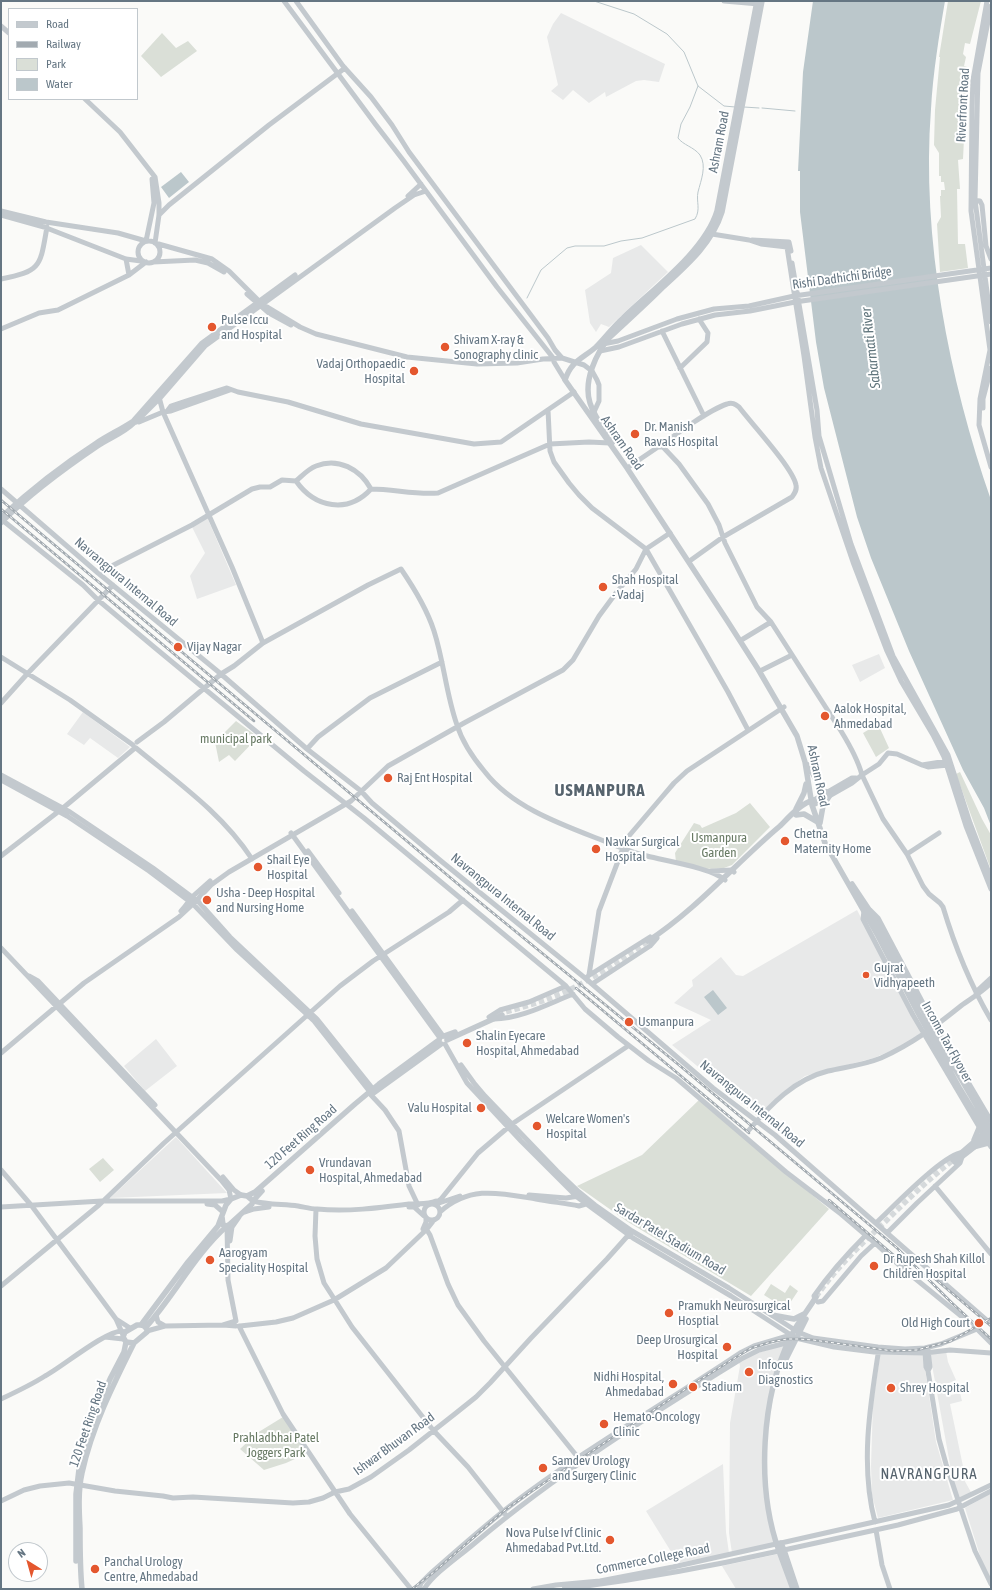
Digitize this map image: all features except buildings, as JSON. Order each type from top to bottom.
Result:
[{"type":"main road","name":"Ashram Road","points":[[760,3],[717,211],[710,233],[688,264],[605,344],[575,362],[567,372],[565,380],[610,443],[670,533],[799,735],[804,746],[808,765],[813,802]]},
{"type":"main road","name":"Ashram Road","points":[[710,233],[684,260],[622,318],[598,349],[588,393],[590,403],[594,412],[762,670],[801,747],[807,780],[818,822],[866,909]]},
{"type":"main road","points":[[795,814],[804,814],[818,822],[829,794],[821,789],[808,765]]},
{"type":"main road","points":[[795,814],[804,793],[807,780]]},
{"type":"main road","points":[[649,942],[693,910],[724,879],[795,814],[813,802]]},
{"type":"main road","name":"Income Tax Flyover","points":[[866,909],[918,1013],[988,1140]]},
{"type":"main road","name":"Income Tax Flyover","points":[[871,920],[990,1131]]},
{"type":"main road","name":"120 Feet Ring Road","points":[[231,1199],[255,1192],[372,1092],[443,1040],[500,1014]]},
{"type":"main road","name":"120 Feet Ring Road","points":[[227,1226],[252,1204],[252,1201],[259,1194],[372,1092]]},
{"type":"main road","points":[[972,1146],[980,1128]]},
{"type":"main road","points":[[954,1161],[972,1146],[988,1140],[990,1131]]},
{"type":"main road","points":[[244,1195],[252,1201]]},
{"type":"main road","points":[[145,1329],[188,1262],[218,1226],[226,1205],[231,1199]]},
{"type":"main road","points":[[145,1329],[130,1328],[123,1339],[134,1343],[145,1329],[156,1315],[183,1278],[219,1233],[227,1226],[223,1225],[223,1214]]},
{"type":"main road","points":[[779,1544],[770,1489],[768,1461],[770,1424],[783,1366],[795,1334],[806,1313],[817,1300]]},
{"type":"main road","points":[[793,1589],[770,1518],[766,1490],[767,1423],[779,1365],[788,1344],[817,1300]]},
{"type":"main road","points":[[772,1315],[794,1319],[806,1313]]},
{"type":"main road","name":"120 Feet Ring Road","points":[[79,1589],[76,1555],[80,1461],[92,1421],[110,1379],[124,1352],[123,1339]]},
{"type":"main road","name":"120 Feet Ring Road","points":[[82,1589],[78,1485],[101,1412],[117,1375],[134,1343]]},
{"type":"main road","points":[[781,1551],[797,1589]]},
{"type":"street","points":[[284,1],[336,73],[497,287],[554,360],[565,380]]},
{"type":"street","points":[[296,1],[344,67],[371,97],[392,125],[409,152],[562,358]]},
{"type":"street","points":[[724,1],[760,3]]},
{"type":"street","name":"Riverfront Road","points":[[973,211],[973,80],[987,1]]},
{"type":"street","name":"Riverfront Road","points":[[973,200],[978,72],[991,6]]},
{"type":"street","points":[[159,215],[169,205],[344,67]]},
{"type":"street","points":[[81,100],[118,134],[152,178],[159,215],[155,243],[159,248],[160,254],[154,262]]},
{"type":"street","points":[[85,100],[120,132],[155,177],[156,203],[146,241],[138,248],[138,252],[144,261]]},
{"type":"street","points":[[134,422],[205,346],[259,303],[412,193],[421,184]]},
{"type":"street","points":[[259,303],[414,195],[426,191]]},
{"type":"street","points":[[973,200],[980,202],[982,205],[986,246],[991,259]]},
{"type":"street","points":[[156,203],[169,205]]},
{"type":"street","points":[[1,211],[46,222],[118,233],[212,259],[229,271],[259,303]]},
{"type":"street","points":[[973,211],[991,322]]},
{"type":"street","points":[[973,211],[990,354],[980,399],[979,425],[991,466]]},
{"type":"street","points":[[1,215],[47,227],[102,251],[126,259],[154,262],[195,260],[208,263],[227,274],[275,316],[315,336],[406,359],[477,366],[517,366],[562,358],[575,362],[584,365],[592,371],[598,380],[599,401],[594,412]]},
{"type":"street","points":[[1,279],[17,276],[37,266],[41,260],[47,227]]},
{"type":"street","points":[[710,233],[749,240],[761,244],[787,247],[817,450],[821,468],[893,665],[948,763],[991,878]]},
{"type":"street","points":[[749,240],[763,239],[789,242],[819,436],[857,566]]},
{"type":"street","points":[[126,259],[129,275]]},
{"type":"street","points":[[1,329],[39,313],[58,310],[129,275],[144,261]]},
{"type":"street","name":"Rishi Dadhichi Bridge","points":[[698,316],[714,309],[749,306],[794,296],[991,268]]},
{"type":"street","name":"Rishi Dadhichi Bridge","points":[[698,316],[750,311],[795,302],[991,274]]},
{"type":"street","points":[[605,344],[618,341],[677,319],[698,316]]},
{"type":"street","points":[[598,349],[619,347],[698,316]]},
{"type":"street","points":[[680,368],[708,342],[708,333],[698,316]]},
{"type":"street","points":[[662,331],[704,416]]},
{"type":"street","points":[[991,368],[983,399],[982,410],[984,433],[991,455]]},
{"type":"street","points":[[574,392],[501,442],[474,444],[361,424],[288,402],[230,390],[227,388],[213,391],[171,406],[166,411],[134,422],[75,457],[18,504],[2,520],[83,585],[98,600],[566,986],[585,1009],[628,1046],[676,1078],[746,1133],[786,1172],[841,1214],[901,1267],[977,1329],[991,1343]]},
{"type":"street","points":[[158,396],[166,411],[208,515],[263,643]]},
{"type":"street","points":[[630,466],[704,416],[727,404],[736,404],[789,470],[796,485],[796,491],[792,497],[723,537],[691,560]]},
{"type":"street","points":[[548,410],[550,451],[554,462],[569,483],[592,508],[646,549],[728,692],[748,730]]},
{"type":"street","points":[[296,481],[303,491],[330,505],[341,505],[355,501],[371,489],[390,489],[428,494],[438,493],[550,444],[589,442],[610,443]]},
{"type":"street","points":[[661,446],[666,448],[680,464],[701,493],[713,514],[757,607],[771,622],[841,731],[884,819],[907,854],[923,886],[929,894],[940,903],[956,948],[976,994],[991,1020]]},
{"type":"street","points":[[98,573],[148,548],[252,489],[270,487],[282,480],[296,481],[316,466],[340,464],[351,468],[361,474],[371,489]]},
{"type":"street","name":"Navrangpura Internal Road","points":[[1,489],[98,573],[221,674],[307,749],[361,791],[372,803],[441,861],[587,977],[592,984],[713,1088],[775,1135],[991,1324]]},
{"type":"street","points":[[1,1049],[56,1004],[113,962],[179,917],[193,900],[221,874],[346,803],[388,766],[457,726],[562,670],[573,660],[600,616],[616,593],[636,569],[646,549],[670,533]]},
{"type":"street","points":[[1,856],[61,810],[151,732],[206,689],[221,674],[234,666],[263,643],[368,585],[401,570],[414,589],[433,629],[457,726],[468,747],[485,773],[497,786],[514,799],[551,819],[640,854],[706,871],[724,879]]},
{"type":"street","points":[[1,703],[113,585]]},
{"type":"street","points":[[743,639],[771,622]]},
{"type":"street","points":[[762,670],[792,655]]},
{"type":"street","points":[[1,657],[28,673],[114,731],[118,731],[136,745],[222,820],[252,857]]},
{"type":"street","points":[[307,749],[318,737],[370,698],[442,662]]},
{"type":"street","points":[[587,977],[599,911],[628,837],[674,783],[692,768],[782,708]]},
{"type":"street","points":[[813,802],[829,794],[852,778],[862,775],[878,764],[888,753],[897,754],[910,761],[928,767],[948,763]]},
{"type":"street","points":[[948,763],[966,826],[991,889]]},
{"type":"street","points":[[1,775],[61,810],[193,900],[237,950],[309,1014],[372,1092],[399,1132],[410,1186],[420,1204],[424,1215],[426,1228],[458,1306],[506,1366],[542,1415],[580,1460]]},
{"type":"street","points":[[1,780],[61,810]]},
{"type":"street","name":"Sardar Patel Stadium Road","points":[[293,833],[474,1083],[571,1192],[579,1196]]},
{"type":"street","points":[[907,854],[939,833]]},
{"type":"street","points":[[706,871],[733,871]]},
{"type":"street","points":[[1,1286],[57,1241],[100,1203],[177,1131],[340,986],[382,956],[449,912],[463,900]]},
{"type":"street","points":[[972,1146],[988,1140],[925,1034],[864,919],[866,909],[878,918],[935,1026],[991,1121]]},
{"type":"street","points":[[587,977],[650,937],[656,937]]},
{"type":"street","points":[[592,984],[650,946],[656,937]]},
{"type":"street","points":[[1,948],[28,975],[35,985],[90,1038],[234,1190],[244,1195]]},
{"type":"street","points":[[976,994],[978,990],[991,978]]},
{"type":"street","points":[[746,1133],[783,1095],[806,1078],[827,1071],[880,1058],[925,1034],[991,983]]},
{"type":"street","points":[[491,1018],[500,1010],[529,1002],[566,986]]},
{"type":"street","points":[[491,1018],[501,1019],[522,1013],[572,994]]},
{"type":"street","points":[[1,1053],[56,1004]]},
{"type":"street","points":[[424,1215],[426,1207],[447,1193],[478,1153],[511,1126],[628,1046]]},
{"type":"street","name":"Sardar Patel Stadium Road","points":[[511,1126],[579,1196],[588,1203],[630,1234],[751,1305],[780,1328],[811,1342],[834,1347],[878,1349]]},
{"type":"street","points":[[876,1223],[927,1176],[953,1155],[961,1155],[960,1163],[887,1233]]},
{"type":"street","points":[[1,1210],[100,1203],[222,1201],[231,1199],[229,1190],[204,1159]]},
{"type":"street","points":[[1,1170],[32,1207],[116,1319],[123,1339]]},
{"type":"street","points":[[935,1186],[991,1254]]},
{"type":"street","points":[[252,1201],[265,1204],[298,1206],[316,1211],[432,1204],[486,1190],[566,1198],[579,1196]]},
{"type":"street","points":[[566,1198],[571,1192]]},
{"type":"street","points":[[145,1329],[165,1326],[276,1322],[294,1318],[333,1299],[386,1268],[438,1216],[440,1212],[466,1196],[479,1193],[498,1193],[579,1206],[588,1203]]},
{"type":"street","points":[[100,1203],[206,1204],[215,1205],[223,1214]]},
{"type":"street","points":[[432,1204],[439,1208],[440,1212]]},
{"type":"street","points":[[1,1207],[32,1207]]},
{"type":"street","points":[[238,1324],[230,1280],[230,1240],[232,1228],[242,1214],[265,1207],[316,1211],[365,1212],[414,1207],[430,1220],[434,1220]]},
{"type":"street","points":[[316,1211],[315,1236],[317,1259],[324,1283],[333,1299],[352,1327],[433,1430],[468,1467],[505,1514]]},
{"type":"street","points":[[227,1226],[228,1280],[238,1324],[277,1404],[350,1514],[411,1589]]},
{"type":"street","points":[[219,1233],[224,1234],[228,1240]]},
{"type":"street","name":"Ishwar Bhuvan Road","points":[[1,1500],[24,1490],[56,1484],[78,1485],[173,1498],[193,1497],[293,1503],[309,1502],[349,1488],[371,1477],[409,1450],[476,1397],[630,1234]]},
{"type":"street","points":[[866,1235],[835,1268],[814,1296],[817,1300],[823,1300],[861,1256],[875,1243]]},
{"type":"street","name":"Sardar Patel Stadium Road","points":[[751,1305],[772,1315],[795,1334],[878,1349]]},
{"type":"street","points":[[156,1315],[158,1322],[165,1326]]},
{"type":"street","points":[[116,1319],[130,1328]]},
{"type":"street","points":[[145,1329],[175,1326]]},
{"type":"street","points":[[775,1339],[781,1332],[780,1328]]},
{"type":"street","points":[[926,1350],[977,1329]]},
{"type":"street","points":[[1,1399],[46,1376],[104,1337],[118,1331],[123,1339]]},
{"type":"street","points":[[419,1589],[424,1579],[505,1514],[580,1460],[742,1352],[775,1339],[795,1334]]},
{"type":"street","points":[[104,1337],[123,1339]]},
{"type":"street","points":[[685,1391],[751,1354],[765,1348],[788,1344]]},
{"type":"street","points":[[874,1522],[869,1494],[868,1454],[871,1403],[878,1349],[991,1352]]},
{"type":"street","points":[[926,1350],[926,1367],[928,1371],[939,1439],[956,1502],[975,1551],[991,1584]]},
{"type":"street","name":"Commerce College Road","points":[[533,1589],[556,1585],[600,1581],[779,1544],[956,1502],[991,1485]]},
{"type":"street","name":"Commerce College Road","points":[[564,1589],[668,1573],[781,1551],[876,1530],[959,1508],[991,1491]]},
{"type":"street","points":[[424,1589],[436,1576],[505,1514]]},
{"type":"street","points":[[876,1530],[882,1565],[890,1589]]},
{"type":"street","points":[[405,1581],[408,1589]]},
{"type":"shaded area","points":[[561,13],[665,64],[659,82],[644,80],[636,81],[606,97],[605,92],[589,103],[573,90],[563,100],[551,91],[558,85],[547,37],[553,24]]},
{"type":"shaded area","points":[[641,245],[668,272],[609,327],[601,324],[596,332],[590,323],[585,290],[611,273],[613,258]]},
{"type":"shaded area","points":[[207,517],[236,585],[197,599],[190,576],[205,553],[192,527]]},
{"type":"shaded area","points":[[879,654],[885,668],[860,682],[852,665]]},
{"type":"shaded area","points":[[83,712],[130,747],[118,758],[90,738],[84,745],[67,734]]},
{"type":"shaded area","points":[[857,910],[922,1034],[893,1050],[874,1058],[805,1076],[782,1093],[757,1116],[672,1045],[711,1020],[674,1003],[693,986],[692,980],[721,957],[736,975],[743,976]]},
{"type":"shaded area","points":[[156,1039],[177,1066],[145,1091],[124,1066]]},
{"type":"shaded area","points":[[176,1137],[227,1193],[110,1198]]},
{"type":"shaded area","points":[[785,1345],[778,1365],[763,1461],[774,1543],[732,1553],[729,1533],[730,1423],[740,1366],[739,1362],[757,1353]]},
{"type":"shaded area","points":[[946,1351],[948,1362],[956,1380],[949,1383],[951,1395],[960,1393],[962,1401],[950,1404],[964,1471],[962,1476],[972,1494],[959,1499],[955,1492],[930,1354]]},
{"type":"shaded area","points":[[880,1355],[923,1355],[936,1442],[953,1500],[878,1518],[872,1495],[871,1466],[873,1403]]},
{"type":"shaded area","points":[[723,1464],[726,1532],[729,1553],[678,1563],[646,1511]]},
{"type":"shaded area","points":[[991,1493],[991,1579],[983,1565],[965,1508]]},
{"type":"shaded area","points":[[778,1554],[791,1589],[736,1589],[722,1566]]},
{"type":"green space","points":[[948,1],[981,1],[970,44],[965,43],[963,54],[966,57],[964,66],[967,67],[967,79],[963,159],[958,160],[960,189],[957,189],[958,244],[965,244],[968,268],[940,272],[937,224],[941,217],[941,190],[945,190],[944,182],[941,182],[941,176],[939,176],[939,153],[934,145],[935,110],[939,57]]},
{"type":"green space","points":[[162,33],[176,48],[188,41],[197,51],[161,77],[141,56]]},
{"type":"green space","name":"municipal park","points":[[236,721],[258,737],[235,761],[229,755],[219,762],[215,742]]},
{"type":"green space","points":[[878,724],[889,748],[876,757],[863,733]]},
{"type":"green space","points":[[960,772],[991,835],[991,870],[956,774]]},
{"type":"green space","name":"Usmanpura Garden","points":[[750,803],[770,827],[732,865],[724,868],[706,869],[676,862],[675,853],[694,823],[700,825],[702,828],[736,813]]},
{"type":"green space","points":[[699,1100],[829,1209],[751,1296],[628,1222],[577,1186],[642,1155]]},
{"type":"green space","points":[[103,1158],[114,1170],[100,1182],[89,1169]]},
{"type":"green space","points":[[771,1284],[785,1293],[790,1285],[798,1291],[786,1309],[764,1295]]},
{"type":"green space","name":"Prahladbhai Patel Joggers Park","points":[[283,1417],[306,1454],[286,1463],[264,1470],[240,1449],[257,1433]]},
{"type":"water","name":"Sabarmati River","points":[[813,1],[945,1],[936,55],[932,95],[929,158],[930,208],[942,308],[951,357],[962,406],[991,500],[991,826],[984,808],[963,770],[909,651],[871,558],[857,517],[824,388],[816,342],[800,212],[800,171],[798,171],[803,72]]},
{"type":"water","points":[[181,172],[189,182],[169,198],[161,187]]},
{"type":"water","points":[[713,990],[727,1008],[718,1015],[704,997]]},
{"type":"waterway","points":[[594,1],[634,14],[667,34],[684,52],[698,86],[724,106],[735,107]]},
{"type":"waterway","points":[[527,298],[541,270],[567,248],[575,246],[604,246],[621,241],[642,238],[695,219],[698,212],[698,192],[703,173],[702,159],[698,152],[678,138],[681,124],[690,107],[698,86]]},
{"type":"waterway","points":[[744,107],[759,108]]},
{"type":"waterway","points":[[762,108],[795,111]]},
{"type":"tunnel","points":[[498,1014],[557,996],[586,981],[648,941]]},
{"type":"tunnel","points":[[816,1297],[831,1277],[857,1248],[918,1190],[953,1160]]},
{"type":"railway","points":[[1,500],[471,895],[679,1065],[897,1248],[952,1303],[991,1339]]},
{"type":"railway","points":[[1,509],[254,721]]},
{"type":"railway","points":[[576,988],[749,1133]]},
{"type":"railway","points":[[829,1200],[911,1270]]},
{"type":"railway","points":[[934,1278],[991,1326]]},
{"type":"railway","points":[[412,1589],[434,1572],[505,1510],[690,1386],[751,1348],[771,1342],[787,1339],[798,1339],[893,1351],[917,1350],[951,1341],[991,1318]]},
{"type":"place","name":"Pulse Iccu and Hospital","points":[[212,327]]},
{"type":"place","name":"Shivam X-ray & Sonography clinic","points":[[445,347]]},
{"type":"place","name":"Vadaj Orthopaedic Hospital","points":[[414,371]]},
{"type":"place","name":"Dr. Manish Ravals Hospital","points":[[635,434]]},
{"type":"place","name":"Shah Hospital - Vadaj","points":[[603,587]]},
{"type":"place","name":"Vijay Nagar","points":[[178,647]]},
{"type":"place","name":"Aalok Hospital, Ahmedabad","points":[[825,716]]},
{"type":"place","name":"Raj Ent Hospital","points":[[388,778]]},
{"type":"place","name":"Chetna Maternity Home","points":[[785,841]]},
{"type":"place","name":"Navkar Surgical Hospital","points":[[596,849]]},
{"type":"place","name":"Shail Eye Hospital","points":[[258,867]]},
{"type":"place","name":"Usha - Deep Hospital and Nursing Home","points":[[207,900]]},
{"type":"place","name":"Gujrat Vidhyapeeth","points":[[866,975]]},
{"type":"place","name":"Usmanpura","points":[[629,1022]]},
{"type":"place","name":"Shalin Eyecare Hospital, Ahmedabad","points":[[467,1043]]},
{"type":"place","name":"Valu Hospital","points":[[481,1108]]},
{"type":"place","name":"Welcare Women's Hospital","points":[[537,1126]]},
{"type":"place","name":"Vrundavan Hospital, Ahmedabad","points":[[310,1170]]},
{"type":"place","name":"Aarogyam Speciality Hospital","points":[[210,1260]]},
{"type":"place","name":"Dr Rupesh Shah Killol Children Hospital","points":[[874,1266]]},
{"type":"place","name":"Pramukh Neurosurgical Hosptial","points":[[669,1313]]},
{"type":"place","name":"Old High Court","points":[[979,1323]]},
{"type":"place","name":"Deep Urosurgical Hospital","points":[[727,1347]]},
{"type":"place","name":"Infocus Diagnostics","points":[[749,1372]]},
{"type":"place","name":"Nidhi Hospital, Ahmedabad","points":[[673,1384]]},
{"type":"place","name":"Stadium","points":[[693,1387]]},
{"type":"place","name":"Shrey Hospital","points":[[891,1388]]},
{"type":"place","name":"Hemato-Oncology Clinic","points":[[604,1424]]},
{"type":"place","name":"Samdev Urology and Surgery Clinic","points":[[543,1468]]},
{"type":"place","name":"Nova Pulse Ivf Clinic Ahmedabad Pvt.Ltd.","points":[[610,1540]]},
{"type":"place","name":"Panchal Urology Centre, Ahmedabad","points":[[95,1569]]},
{"type":"district","name":"USMANPURA","points":[[600,791]]},
{"type":"district","name":"NAVRANGPURA","points":[[929,1474]]}]
